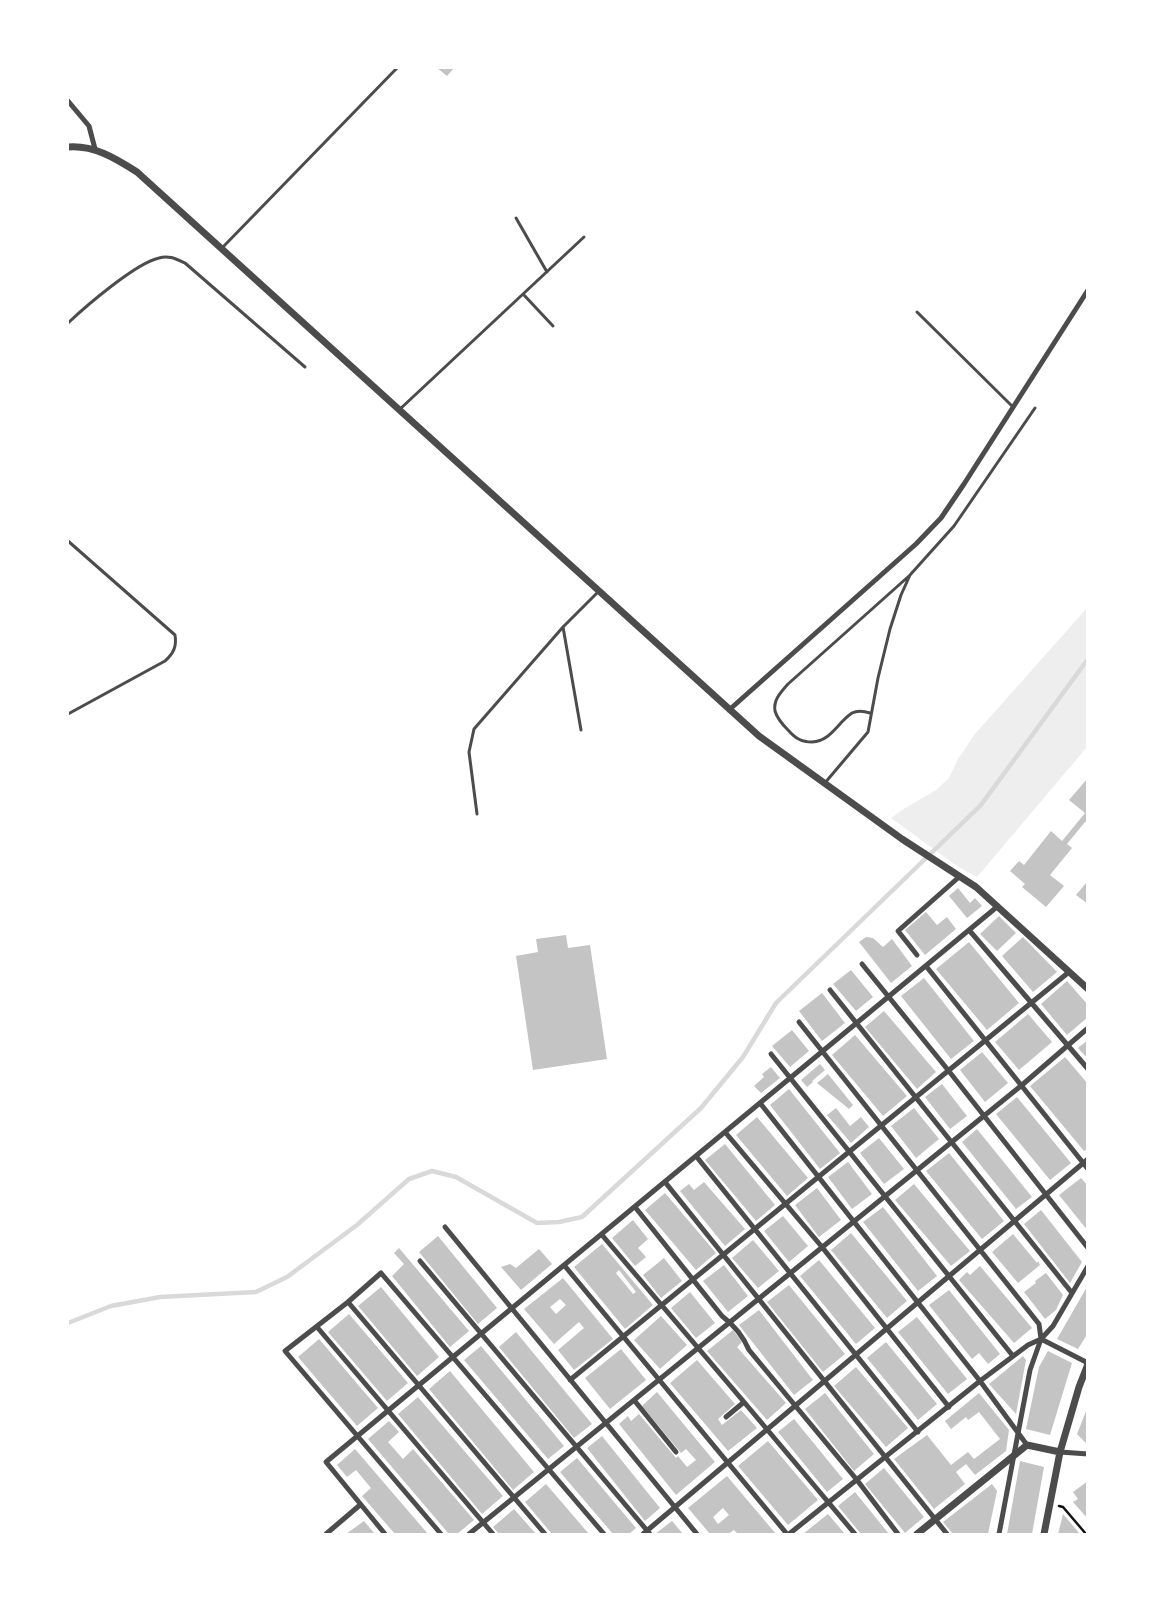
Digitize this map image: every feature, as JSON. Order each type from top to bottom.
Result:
[{"type":"street","points":[[68,101],[88,126],[95,149]]},
{"type":"street","points":[[68,147],[95,149],[122,162],[137,172],[759,736],[902,839],[976,887],[1088,989]]},
{"type":"street","points":[[729,710],[922,537],[945,511],[1088,290]]},
{"type":"street","points":[[917,955],[898,931],[956,875]]},
{"type":"street","points":[[385,1534],[326,1462],[998,906]]},
{"type":"street","points":[[969,930],[1066,1046],[1088,1069]]},
{"type":"street","points":[[862,964],[948,1070],[982,1116],[1047,1194],[1088,1248]]},
{"type":"street","points":[[926,966],[1085,1161],[1088,1169]]},
{"type":"street","points":[[570,1380],[1069,972]]},
{"type":"street","points":[[830,990],[1072,1294]]},
{"type":"street","points":[[799,1022],[882,1124],[916,1171],[1039,1324],[1041,1339]]},
{"type":"street","points":[[469,1534],[1022,1085],[1088,1028]]},
{"type":"street","points":[[771,1054],[1014,1356]]},
{"type":"street","points":[[760,1102],[980,1381],[1027,1445],[1060,1452],[1088,1454]]},
{"type":"street","points":[[725,1132],[822,1247],[949,1407]]},
{"type":"street","points":[[696,1156],[918,1432]]},
{"type":"street","points":[[420,1261],[647,1533],[1085,1161]]},
{"type":"street","points":[[665,1182],[947,1534]]},
{"type":"street","points":[[635,1207],[722,1316],[730,1322],[744,1339],[749,1350],[794,1407],[856,1480],[898,1534]]},
{"type":"street","points":[[445,1227],[698,1534]]},
{"type":"street","points":[[602,1235],[855,1534]]},
{"type":"street","points":[[564,1265],[788,1534],[980,1381],[1028,1345],[1041,1339]]},
{"type":"street","points":[[999,1534],[1030,1370],[1041,1339],[1052,1326],[1088,1266]]},
{"type":"street","points":[[441,1534],[285,1351],[381,1274],[604,1534]]},
{"type":"street","points":[[348,1302],[545,1534]]},
{"type":"street","points":[[316,1326],[493,1534]]},
{"type":"street","points":[[1041,1339],[1088,1363],[1060,1452],[1044,1534]]},
{"type":"street","points":[[634,1400],[676,1452]]},
{"type":"street","points":[[726,1416],[744,1402]]},
{"type":"street","points":[[917,1534],[1027,1445]]},
{"type":"street","points":[[326,1534],[360,1505]]},
{"type":"lane","points":[[222,249],[397,68]]},
{"type":"lane","points":[[516,218],[547,272]]},
{"type":"lane","points":[[398,410],[584,237]]},
{"type":"lane","points":[[68,323],[118,282],[147,262],[170,257],[185,263],[306,366]]},
{"type":"lane","points":[[523,294],[553,326]]},
{"type":"lane","points":[[916,312],[1013,407]]},
{"type":"lane","points":[[870,713],[862,710],[852,713],[827,738],[816,742],[803,742],[792,735],[782,724],[776,714],[775,705],[778,696],[788,684],[910,575],[954,526],[1035,408]]},
{"type":"lane","points":[[68,541],[175,635],[176,642],[172,655],[165,661],[68,714]]},
{"type":"lane","points":[[824,784],[868,732],[870,713],[890,629],[901,594],[910,575]]},
{"type":"lane","points":[[477,814],[469,752],[474,729],[563,627],[599,592]]},
{"type":"lane","points":[[563,627],[581,730]]},
{"type":"path","points":[[1051,1503],[1063,1507],[1086,1534]]},
{"type":"shaded area","points":[[1087,608],[1087,747],[977,877],[957,866],[891,818],[936,790],[949,778],[958,759],[975,734]]},
{"type":"building","points":[[437,68],[454,68],[447,76]]},
{"type":"building","points":[[1088,778],[1088,823],[1085,822],[1067,844],[1072,848],[1050,875],[1064,886],[1046,907],[1022,887],[1025,884],[1010,871],[1019,861],[1024,865],[1051,831],[1062,841],[1085,813],[1069,800]]},
{"type":"building","points":[[1086,883],[1088,884],[1088,904],[1076,895]]},
{"type":"building","points":[[958,888],[970,903],[975,898],[982,906],[967,918],[949,896]]},
{"type":"building","points":[[926,912],[937,925],[947,917],[956,929],[925,955],[905,930]]},
{"type":"building","points":[[999,916],[1016,933],[997,951],[980,934]]},
{"type":"building","points":[[566,935],[568,948],[590,945],[607,1059],[533,1070],[516,956],[538,952],[536,939]]},
{"type":"building","points":[[866,937],[873,938],[883,947],[892,939],[912,966],[891,983],[859,942]]},
{"type":"building","points":[[1023,937],[1057,972],[1033,992],[1002,956]]},
{"type":"building","points":[[969,942],[1019,1003],[987,1030],[936,969]]},
{"type":"building","points":[[851,970],[873,997],[856,1011],[833,984]]},
{"type":"building","points":[[924,978],[974,1041],[951,1059],[901,996]]},
{"type":"building","points":[[1067,981],[1088,1005],[1088,1017],[1067,1035],[1041,1004]]},
{"type":"building","points":[[822,993],[845,1023],[822,1041],[799,1011]]},
{"type":"building","points":[[884,1011],[936,1072],[917,1089],[865,1027]]},
{"type":"building","points":[[1028,1014],[1052,1042],[1019,1070],[995,1042]]},
{"type":"building","points":[[792,1030],[809,1051],[790,1067],[772,1046]]},
{"type":"building","points":[[855,1035],[907,1096],[883,1116],[832,1055]]},
{"type":"building","points":[[1088,1040],[1088,1059],[1078,1048]]},
{"type":"building","points":[[982,1052],[1008,1083],[985,1102],[960,1070]]},
{"type":"building","points":[[1065,1057],[1088,1084],[1088,1149],[1084,1151],[1030,1086]]},
{"type":"building","points":[[820,1064],[825,1070],[807,1087],[801,1080]]},
{"type":"building","points":[[771,1067],[780,1078],[761,1093],[754,1086],[764,1077],[762,1074]]},
{"type":"building","points":[[828,1074],[853,1105],[849,1109],[817,1083]]},
{"type":"building","points":[[942,1084],[967,1116],[950,1129],[925,1097]]},
{"type":"building","points":[[789,1089],[840,1153],[820,1169],[770,1105]]},
{"type":"building","points":[[1017,1097],[1071,1163],[1050,1180],[996,1114]]},
{"type":"building","points":[[836,1108],[850,1126],[861,1117],[869,1127],[851,1143],[827,1115]]},
{"type":"building","points":[[914,1108],[939,1139],[916,1158],[891,1126]]},
{"type":"building","points":[[757,1117],[808,1178],[787,1196],[736,1135]]},
{"type":"building","points":[[977,1129],[1032,1197],[1016,1209],[962,1142]]},
{"type":"building","points":[[879,1138],[904,1169],[884,1184],[860,1153]]},
{"type":"building","points":[[725,1144],[775,1205],[756,1221],[705,1160]]},
{"type":"building","points":[[949,1153],[1004,1221],[982,1239],[926,1171]]},
{"type":"building","points":[[848,1162],[872,1194],[852,1209],[828,1177]]},
{"type":"building","points":[[1081,1178],[1088,1186],[1088,1231],[1059,1195]]},
{"type":"building","points":[[704,1182],[745,1229],[725,1246],[680,1191],[689,1184],[694,1190]]},
{"type":"building","points":[[914,1184],[970,1251],[951,1266],[895,1200]]},
{"type":"building","points":[[817,1188],[841,1220],[819,1237],[795,1205]]},
{"type":"building","points":[[665,1193],[716,1253],[696,1270],[645,1210]]},
{"type":"building","points":[[883,1207],[937,1276],[918,1291],[863,1222]]},
{"type":"building","points":[[1041,1210],[1082,1262],[1070,1283],[1024,1224]]},
{"type":"building","points":[[783,1216],[808,1246],[789,1262],[764,1231]]},
{"type":"building","points":[[633,1220],[648,1239],[638,1248],[646,1257],[635,1266],[612,1238]]},
{"type":"building","points":[[851,1233],[907,1301],[887,1318],[831,1250]]},
{"type":"building","points":[[1013,1234],[1040,1265],[1018,1283],[992,1252]]},
{"type":"building","points":[[438,1236],[497,1308],[478,1324],[419,1252]]},
{"type":"building","points":[[753,1240],[779,1271],[758,1288],[732,1258]]},
{"type":"building","points":[[602,1244],[653,1305],[625,1329],[574,1267]],"holes":[[[619,1270],[636,1292],[633,1294],[616,1273]]]},
{"type":"building","points":[[399,1248],[469,1331],[450,1347],[392,1276],[404,1264],[394,1253]]},
{"type":"building","points":[[539,1249],[552,1264],[521,1290],[501,1267],[510,1264],[516,1268]]},
{"type":"building","points":[[664,1258],[682,1281],[661,1298],[643,1275]]},
{"type":"building","points":[[819,1260],[875,1328],[856,1344],[800,1276]]},
{"type":"building","points":[[724,1265],[748,1296],[728,1312],[703,1281]]},
{"type":"building","points":[[980,1266],[1032,1328],[1014,1343],[959,1280],[967,1272],[970,1275]]},
{"type":"building","points":[[1046,1273],[1063,1295],[1056,1310],[1045,1319],[1024,1292]]},
{"type":"building","points":[[563,1278],[613,1339],[574,1370],[558,1350],[584,1328],[579,1322],[554,1344],[524,1309]],"holes":[[[560,1299],[566,1305],[556,1314],[550,1307]]]},
{"type":"building","points":[[789,1285],[845,1354],[823,1372],[767,1302]]},
{"type":"building","points":[[1088,1285],[1088,1333],[1078,1349],[1057,1339]]},
{"type":"building","points":[[381,1287],[439,1357],[417,1376],[358,1306]]},
{"type":"building","points":[[949,1290],[1000,1354],[988,1364],[979,1353],[972,1359],[929,1305]]},
{"type":"building","points":[[690,1292],[715,1323],[696,1338],[671,1308]]},
{"type":"building","points":[[759,1310],[813,1380],[794,1395],[739,1325]]},
{"type":"building","points":[[349,1314],[408,1383],[387,1401],[328,1332]]},
{"type":"building","points":[[661,1316],[687,1345],[660,1369],[634,1340]]},
{"type":"building","points":[[917,1317],[967,1379],[948,1394],[898,1332]]},
{"type":"building","points":[[733,1330],[742,1342],[737,1347],[786,1403],[767,1420],[707,1351]]},
{"type":"building","points":[[516,1332],[592,1424],[574,1438],[499,1347]]},
{"type":"building","points":[[319,1339],[378,1408],[357,1426],[298,1357]]},
{"type":"building","points":[[886,1342],[937,1404],[918,1420],[867,1358]]},
{"type":"building","points":[[481,1346],[564,1446],[548,1459],[464,1360]]},
{"type":"building","points":[[621,1349],[646,1380],[610,1409],[585,1378]]},
{"type":"building","points":[[1048,1351],[1072,1363],[1050,1435],[1026,1429],[1039,1367]]},
{"type":"building","points":[[1023,1356],[1026,1360],[1016,1414],[989,1384]]},
{"type":"building","points":[[697,1360],[735,1404],[718,1419],[722,1425],[741,1410],[757,1428],[728,1451],[670,1383]]},
{"type":"building","points":[[856,1367],[908,1428],[886,1447],[834,1386]]},
{"type":"building","points":[[450,1371],[534,1472],[513,1490],[429,1389]]},
{"type":"building","points":[[657,1392],[715,1462],[676,1495],[619,1424],[628,1416],[631,1421],[639,1414],[676,1458],[678,1456],[687,1467],[696,1460],[686,1449],[681,1453],[642,1406]]},
{"type":"building","points":[[825,1393],[874,1454],[854,1471],[805,1409]]},
{"type":"building","points":[[979,1393],[1009,1430],[1006,1451],[975,1475],[966,1464],[956,1472],[965,1484],[934,1509],[894,1459],[927,1435],[951,1465],[968,1452],[974,1459],[1000,1439],[979,1412],[968,1420],[966,1417],[951,1429],[945,1421]]},
{"type":"building","points":[[418,1397],[503,1496],[482,1514],[398,1414]]},
{"type":"building","points":[[1088,1406],[1088,1445],[1077,1434]]},
{"type":"building","points":[[794,1419],[843,1479],[827,1492],[778,1432]]},
{"type":"building","points":[[389,1421],[399,1432],[388,1442],[403,1459],[413,1449],[474,1520],[457,1534],[449,1534],[368,1439]]},
{"type":"building","points":[[602,1436],[660,1508],[645,1521],[587,1448]]},
{"type":"building","points":[[768,1441],[818,1500],[788,1525],[738,1466]]},
{"type":"building","points":[[355,1449],[428,1534],[395,1534],[362,1496],[371,1488],[356,1470],[347,1477],[337,1465]]},
{"type":"building","points":[[577,1458],[636,1528],[629,1534],[613,1534],[560,1472]]},
{"type":"building","points":[[1020,1461],[1044,1467],[1032,1534],[1007,1534]]},
{"type":"building","points":[[884,1468],[924,1517],[905,1533],[865,1484]]},
{"type":"building","points":[[727,1476],[776,1534],[738,1534],[734,1530],[728,1534],[710,1534],[688,1508]],"holes":[[[723,1508],[729,1515],[718,1524],[713,1517]]]},
{"type":"building","points":[[1088,1481],[1088,1519],[1073,1502],[1078,1499],[1073,1492]]},
{"type":"building","points":[[546,1484],[589,1534],[552,1534],[525,1502]]},
{"type":"building","points":[[992,1484],[997,1491],[988,1534],[953,1534],[943,1522]]},
{"type":"building","points":[[855,1492],[889,1534],[861,1534],[838,1506]]},
{"type":"building","points":[[514,1509],[536,1534],[499,1534],[493,1527]]},
{"type":"building","points":[[828,1514],[845,1534],[803,1534]]},
{"type":"building","points":[[1063,1514],[1080,1534],[1058,1534]]},
{"type":"building","points":[[364,1521],[375,1534],[346,1534]]},
{"type":"building","points":[[672,1521],[683,1534],[655,1534]]},
{"type":"waterway","points":[[68,1323],[111,1306],[160,1297],[256,1292],[287,1277],[357,1225],[409,1179],[432,1171],[456,1177],[537,1223],[559,1222],[582,1217],[701,1108],[743,1057],[776,1003],[981,805],[1088,659]]}]
